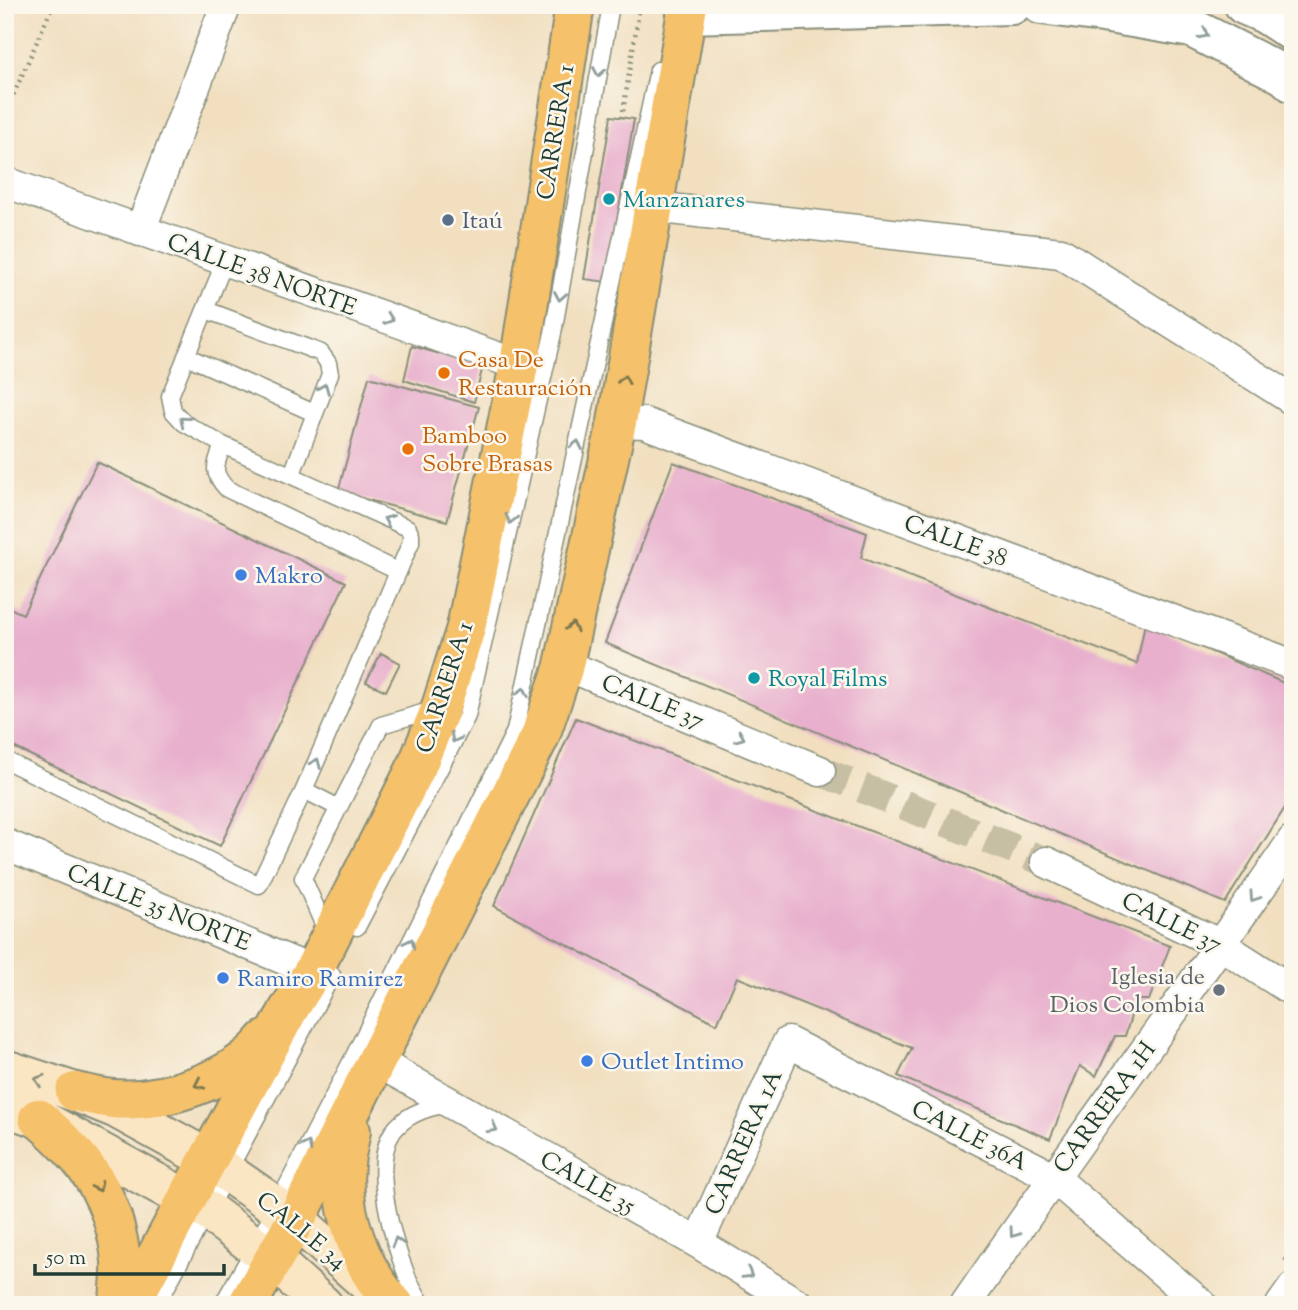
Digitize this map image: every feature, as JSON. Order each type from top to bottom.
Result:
[{"type":"main road","name":"CARRERA 1","points":[[130,1305],[197,1205],[218,1166],[288,1010],[332,954],[441,707],[466,628],[519,365],[575,5]]},
{"type":"main road","points":[[247,1305],[264,1253],[370,1074],[540,736],[563,669],[617,422],[687,10]]},
{"type":"main road","points":[[75,1092],[113,1099],[151,1098],[188,1090],[227,1071],[261,1044],[288,1010]]},
{"type":"main road","name":"CALLE 34","points":[[5,1069],[117,1109],[218,1166],[286,1213],[393,1305]]},
{"type":"main road","points":[[370,1074],[352,1126],[345,1166],[347,1206],[359,1252],[393,1305]]},
{"type":"main road","points":[[22,1112],[70,1145],[95,1179],[112,1217],[121,1262],[119,1305]]},
{"type":"main road","name":"CALLE 34","points":[[22,1112],[197,1205],[264,1253],[323,1305]]},
{"type":"street","points":[[140,231],[226,5]]},
{"type":"street","points":[[687,10],[1012,5]]},
{"type":"street","points":[[1041,5],[1192,28],[1284,75],[1293,83]]},
{"type":"street","points":[[1244,5],[1265,14],[1293,32]]},
{"type":"street","name":"CALLE 38 NORTE","points":[[5,182],[519,365]]},
{"type":"street","points":[[653,207],[1061,253],[1293,400]]},
{"type":"street","name":"CALLE 38","points":[[617,422],[644,424],[1293,665]]},
{"type":"street","name":"CALLE 37","points":[[563,669],[580,671],[820,771]]},
{"type":"street","name":"CARRERA 1H","points":[[965,1305],[1293,840]]},
{"type":"street","name":"CALLE 35 NORTE","points":[[5,844],[332,954]]},
{"type":"street","name":"CALLE 37","points":[[1046,862],[1221,945],[1293,991]]},
{"type":"street","name":"CALLE 36A","points":[[788,1042],[1053,1177],[1202,1305]]},
{"type":"street","name":"CARRERA 1A","points":[[698,1243],[788,1042]]},
{"type":"street","name":"CALLE 35","points":[[370,1074],[450,1104],[698,1243],[799,1305]]},
{"type":"street","points":[[1281,1305],[1293,1288]]},
{"type":"lane","points":[[218,1166],[332,954],[467,716],[553,333],[611,5]]},
{"type":"lane","points":[[286,1213],[354,1056],[515,731],[662,51]]},
{"type":"lane","points":[[5,760],[259,885],[304,790],[411,542],[411,534],[408,528],[223,445],[184,423],[173,411],[170,396],[225,261]]},
{"type":"lane","points":[[206,310],[321,353],[328,363],[330,373],[292,474]]},
{"type":"lane","points":[[186,356],[314,413]]},
{"type":"lane","points":[[223,445],[215,467],[217,479],[227,489],[397,570]]},
{"type":"lane","points":[[332,954],[303,878],[381,725],[441,707]]},
{"type":"lane","points":[[304,790],[339,808]]},
{"type":"lane","points":[[423,1305],[407,1276],[386,1202],[382,1172],[385,1151],[393,1132],[411,1115],[429,1107],[450,1104]]},
{"type":"lane","points":[[157,1305],[197,1205]]},
{"type":"lane","points":[[222,1305],[264,1253]]},
{"type":"path","points":[[5,114],[53,5]]},
{"type":"path","points":[[622,118],[640,5]]},
{"type":"building","name":"Manzanares","points":[[611,116],[634,119],[607,282],[584,279]]},
{"type":"building","name":"Casa De Restauración","points":[[412,346],[483,366],[474,402],[404,380]]},
{"type":"building","name":"Bamboo Sobre Brasas","points":[[369,377],[479,407],[447,521],[338,492]]},
{"type":"building","points":[[97,462],[346,582],[220,846],[5,743],[5,606],[23,614]]},
{"type":"building","points":[[673,462],[867,533],[861,558],[1137,664],[1145,623],[1293,687],[1293,795],[1225,903],[605,643]]},
{"type":"building","points":[[381,653],[400,663],[386,691],[366,682]]},
{"type":"building","points":[[576,718],[1170,946],[1149,1000],[1136,1000],[1125,1036],[1115,1036],[1096,1076],[1080,1066],[1050,1139],[898,1076],[912,1048],[737,977],[717,1024],[494,906]]},
{"type":"tunnel","points":[[820,771],[1046,862]]},
{"type":"place","name":"Manzanares","points":[[609,199]]},
{"type":"place","name":"Itaú","points":[[448,220]]},
{"type":"place","name":"Casa De Restauración","points":[[444,373]]},
{"type":"place","name":"Bamboo Sobre Brasas","points":[[408,449]]},
{"type":"place","name":"Makro","points":[[241,575]]},
{"type":"place","name":"Royal Films","points":[[754,678]]},
{"type":"place","name":"Ramiro Ramirez","points":[[223,978]]},
{"type":"place","name":"Iglesia de Dios Colombia","points":[[1219,990]]},
{"type":"place","name":"Outlet Intimo","points":[[587,1061]]}]
